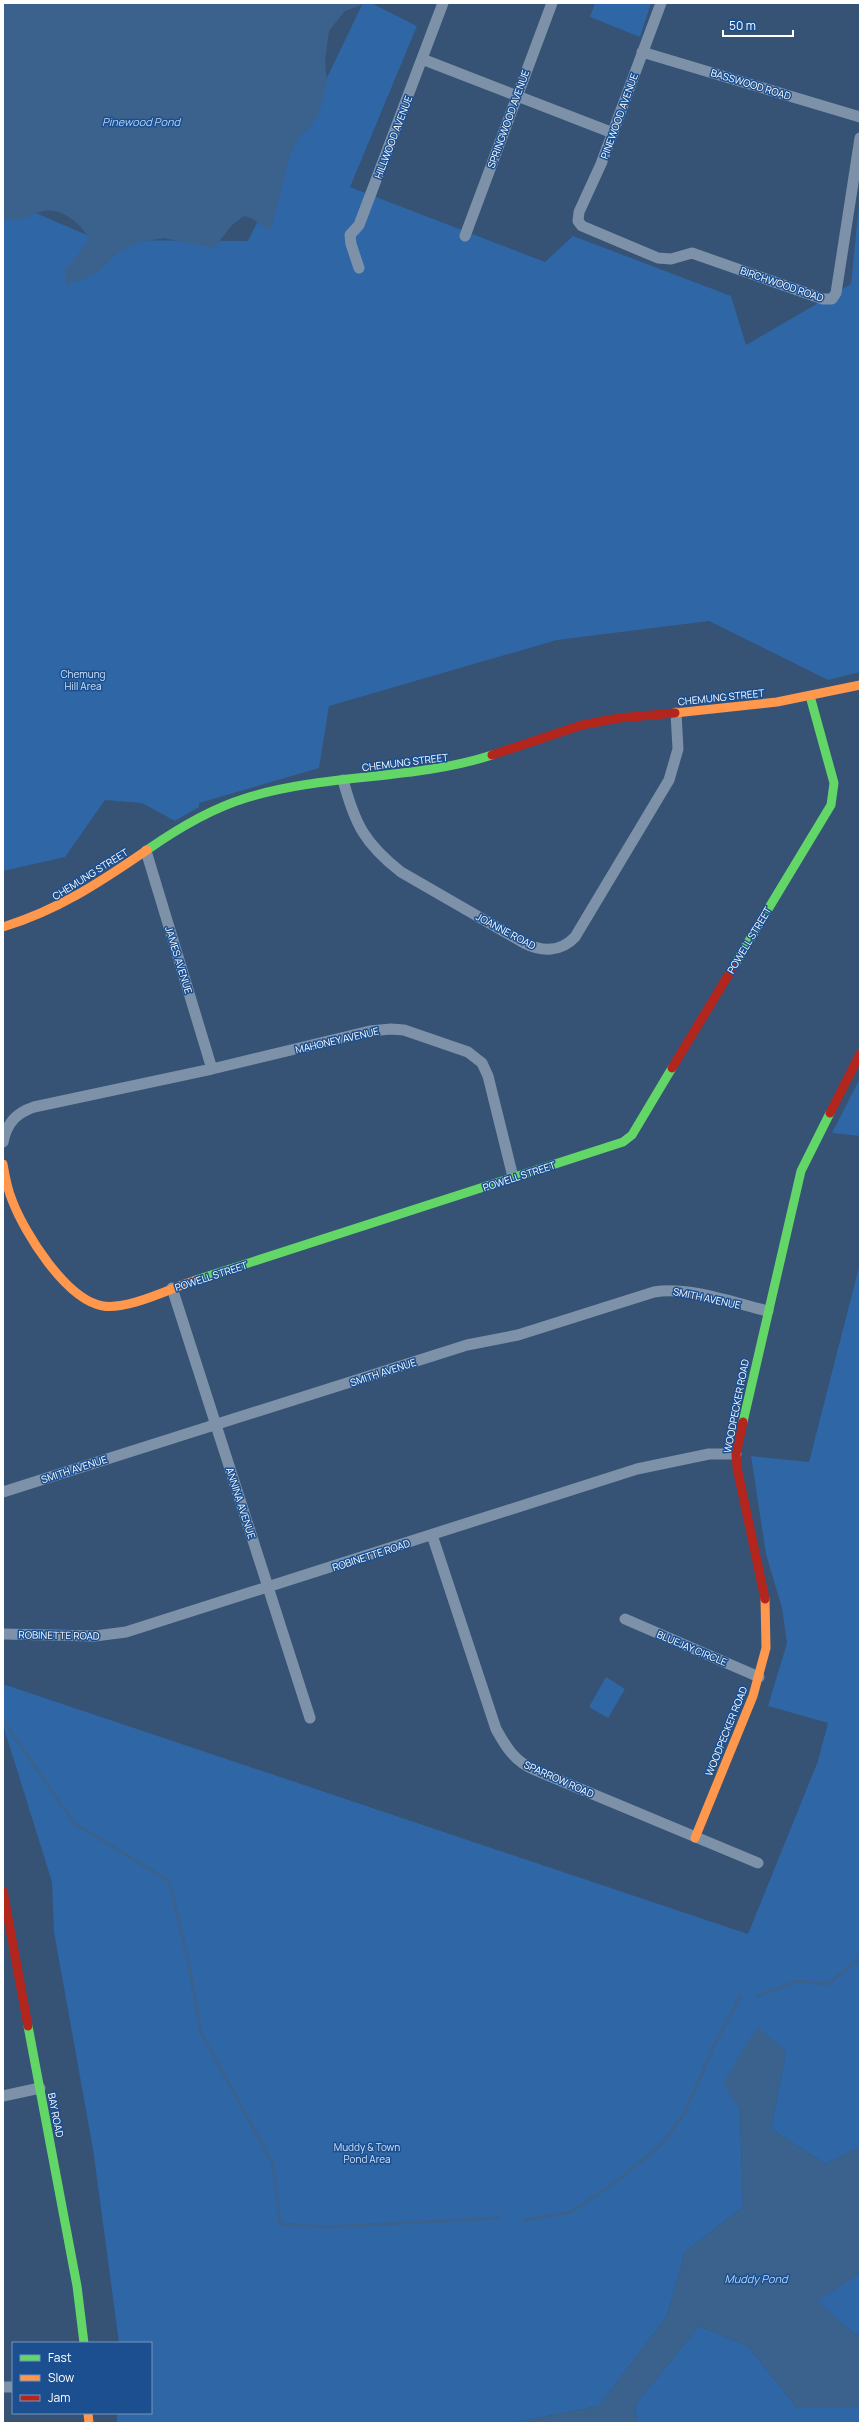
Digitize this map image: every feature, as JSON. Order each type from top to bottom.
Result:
[{"type":"street","name":"HILLWOOD AVENUE","points":[[358,268],[350,244],[350,235],[359,225],[443,3]]},
{"type":"street","name":"SPRINGWOOD AVENUE","points":[[465,236],[552,3]]},
{"type":"street","name":"PINEWOOD AVENUE","points":[[661,3],[599,170],[579,212],[578,221],[582,226],[658,258],[665,259],[687,254],[697,254]]},
{"type":"street","name":"BASSWOOD ROAD","points":[[642,52],[860,117]]},
{"type":"street","points":[[422,59],[613,133]]},
{"type":"street","name":"BIRCHWOOD ROAD","points":[[697,254],[823,299],[832,299],[836,293],[860,138]]},
{"type":"street","name":"CHEMUNG STREET","points":[[3,928],[21,923],[53,910],[193,820],[232,803],[270,792],[343,780],[447,768],[584,725],[620,718],[749,706],[810,696],[860,685]]},
{"type":"street","name":"POWELL STREET","points":[[3,1164],[11,1198],[20,1220],[38,1247],[80,1297],[94,1304],[109,1306],[172,1288],[513,1177],[617,1145],[628,1139],[639,1124],[831,805],[834,783],[810,696]]},
{"type":"street","name":"JOANNE ROAD","points":[[343,780],[352,814],[362,832],[389,863],[401,872],[524,943],[532,947],[551,950],[569,943],[575,937],[669,780],[678,749],[676,713]]},
{"type":"street","name":"JAMES AVENUE","points":[[146,851],[212,1069]]},
{"type":"street","name":"MAHONEY AVENUE","points":[[212,1069],[385,1029],[404,1030],[456,1047],[478,1059],[486,1071],[513,1177]]},
{"type":"street","name":"WOODPECKER ROAD","points":[[695,1838],[760,1677],[766,1648],[767,1616],[737,1468],[736,1454],[768,1311],[802,1171],[810,1151],[860,1054]]},
{"type":"street","points":[[3,1142],[9,1123],[15,1116],[34,1107],[212,1069]]},
{"type":"street","name":"ANNINA AVENUE","points":[[172,1288],[310,1718]]},
{"type":"street","name":"SMITH AVENUE","points":[[3,1492],[461,1347],[518,1335],[654,1292],[670,1290],[689,1292],[768,1311]]},
{"type":"street","name":"ROBINETTE ROAD","points":[[3,1634],[110,1635],[143,1627],[648,1466],[709,1454],[736,1454]]},
{"type":"street","name":"SPARROW ROAD","points":[[432,1535],[496,1729],[508,1751],[525,1766],[758,1863]]},
{"type":"street","name":"BLUEJAY CIRCLE","points":[[625,1619],[760,1677]]},
{"type":"street","name":"BAY ROAD","points":[[3,1891],[7,1932],[40,2088],[77,2286],[84,2342]]},
{"type":"street","points":[[3,2096],[40,2088]]},
{"type":"green space","name":"Chemung Hill Area","points":[[363,3],[371,3],[417,26],[350,187],[545,262],[573,236],[731,296],[746,345],[851,284],[860,194],[860,672],[828,680],[709,621],[557,640],[329,706],[319,768],[199,803],[199,807],[175,821],[142,803],[105,800],[65,857],[3,871],[3,199],[99,240],[248,241]]},
{"type":"green space","points":[[595,3],[651,3],[640,37],[590,17]]},
{"type":"green space","points":[[860,1078],[860,1136],[832,1133]]},
{"type":"green space","name":"Muddy & Town Pond Area","points":[[860,1263],[860,2147],[825,2164],[771,2129],[786,2051],[724,2083],[740,2109],[743,2207],[685,2252],[667,2316],[599,2406],[512,2423],[117,2423],[117,2414],[152,2414],[152,2342],[119,2342],[93,2149],[54,1932],[52,1882],[3,1725],[3,1684],[748,1934],[818,1761],[828,1723],[768,1706],[787,1643],[782,1608],[766,1554],[751,1456],[809,1462]]},
{"type":"green space","points":[[606,1677],[625,1689],[608,1718],[589,1707]]},
{"type":"green space","points":[[860,2273],[860,2336],[852,2332],[817,2301]]},
{"type":"green space","points":[[699,2326],[748,2346],[797,2408],[860,2408],[860,2423],[637,2423],[635,2405]]},
{"type":"water","name":"Pinewood Pond","points":[[3,3],[367,3],[345,11],[329,31],[325,61],[327,82],[319,114],[310,127],[300,136],[291,152],[271,229],[267,229],[251,218],[244,216],[232,225],[214,248],[163,238],[137,243],[119,252],[97,273],[66,286],[65,270],[90,239],[75,221],[61,213],[47,210],[19,220],[3,219]]},
{"type":"water","name":"Muddy Pond","points":[[757,2027],[786,2051],[771,2129],[825,2164],[860,2147],[860,2273],[818,2301],[852,2332],[860,2336],[860,2408],[797,2408],[748,2346],[699,2326],[635,2405],[637,2423],[512,2423],[599,2406],[667,2316],[685,2252],[743,2207],[740,2109],[723,2083]]},
{"type":"waterway","points":[[3,1723],[7,1726],[74,1823],[169,1881],[188,1960],[201,2033],[273,2164],[280,2224],[328,2227],[499,2218]]},
{"type":"waterway","points":[[758,1996],[797,1981],[828,1984],[860,1958]]},
{"type":"waterway","points":[[525,2220],[571,2212],[617,2181],[662,2144],[685,2112],[713,2048],[740,1996]]},
{"type":"traffic: fast","points":[[735,964],[831,805],[834,783],[810,696]]},
{"type":"traffic: fast","points":[[147,850],[194,820],[246,798],[307,784],[431,769],[492,755]]},
{"type":"traffic: fast","points":[[196,1280],[623,1142],[632,1135],[672,1068]]},
{"type":"traffic: fast","points":[[743,1422],[801,1171],[830,1113]]},
{"type":"traffic: fast","points":[[28,2026],[77,2286],[84,2342]]},
{"type":"traffic: slow","points":[[675,713],[777,702],[860,685]]},
{"type":"traffic: slow","points":[[3,927],[60,904],[112,874],[147,850]]},
{"type":"traffic: slow","points":[[3,1164],[7,1186],[12,1200],[36,1246],[61,1278],[89,1301],[103,1306],[125,1305],[150,1298],[196,1280]]},
{"type":"traffic: slow","points":[[695,1838],[753,1696],[766,1648],[765,1599]]},
{"type":"traffic: slow","points":[[88,2414],[89,2423]]},
{"type":"traffic: jam","points":[[492,755],[582,725],[619,718],[675,713]]},
{"type":"traffic: jam","points":[[672,1068],[735,964]]},
{"type":"traffic: jam","points":[[830,1113],[860,1054]]},
{"type":"traffic: jam","points":[[743,1422],[736,1454],[737,1468],[765,1599]]},
{"type":"traffic: jam","points":[[3,1891],[28,2026]]}]
